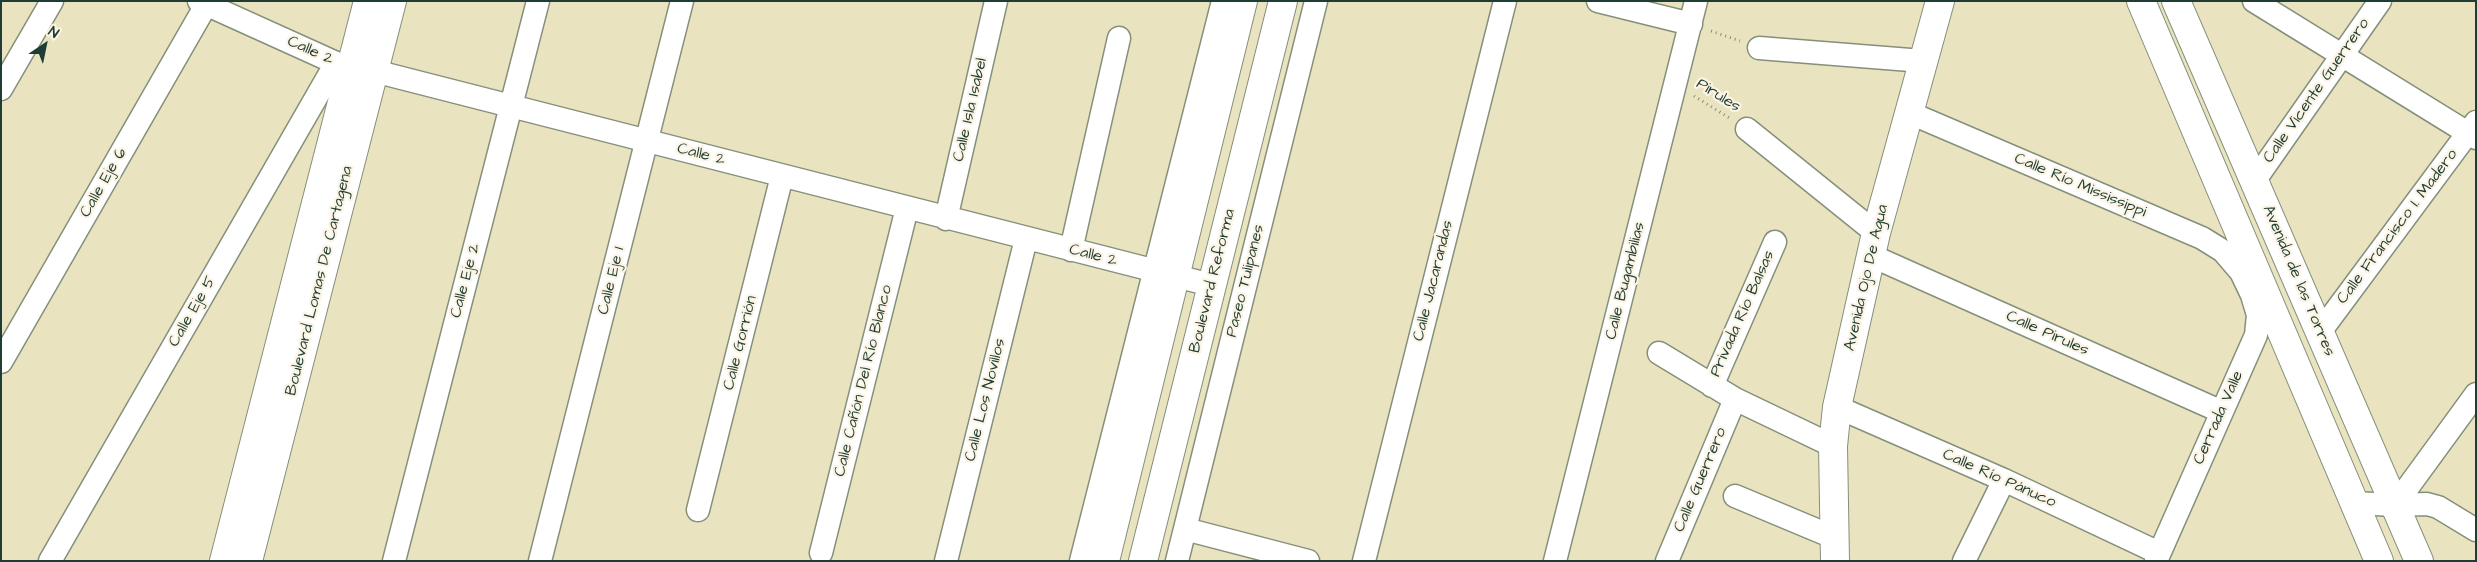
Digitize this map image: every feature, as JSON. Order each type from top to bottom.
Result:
[{"type":"main road","name":"Boulevard Lomas De Cartagena","points":[[248,561],[368,1]]},
{"type":"main road","name":"Boulevard Lomas De Cartagena","points":[[224,561],[354,67],[392,1]]},
{"type":"main road","points":[[1105,561],[1165,274],[1244,1]]},
{"type":"main road","name":"Boulevard Reforma","points":[[1143,561],[1283,1]]},
{"type":"main road","name":"Avenida Ojo De Agua","points":[[1834,549],[1833,446],[1837,407],[1874,245],[1940,1]]},
{"type":"main road","points":[[2141,1],[2379,561]]},
{"type":"main road","name":"Avenida de las Torres","points":[[2176,1],[2420,561]]},
{"type":"street","points":[[1,89],[52,1]]},
{"type":"street","name":"Calle Eje 2","points":[[394,561],[538,1]]},
{"type":"street","name":"Calle Eje 1","points":[[540,561],[682,1]]},
{"type":"street","name":"Calle Isla Isabel","points":[[946,218],[996,1]]},
{"type":"street","points":[[1081,561],[1165,274],[1223,1]]},
{"type":"street","name":"Paseo Tulipanes","points":[[1177,561],[1316,1]]},
{"type":"street","name":"Calle Jacarandas","points":[[1364,561],[1505,1]]},
{"type":"street","points":[[1598,1],[1691,24]]},
{"type":"street","name":"Calle Bugambilias","points":[[1555,561],[1696,1]]},
{"type":"street","points":[[2254,1],[2473,131]]},
{"type":"street","name":"Calle Vicente Guerrero","points":[[2255,180],[2380,1]]},
{"type":"street","name":"Calle 2","points":[[202,3],[354,67],[1211,285]]},
{"type":"street","name":"Calle Eje 6","points":[[1,362],[202,3]]},
{"type":"street","points":[[1070,250],[1119,38]]},
{"type":"street","points":[[1759,48],[1923,61]]},
{"type":"street","name":"Calle Eje 5","points":[[50,561],[354,67]]},
{"type":"street","name":"Calle Río Mississippi","points":[[1910,113],[2202,238],[2223,251],[2241,272]]},
{"type":"street","name":"Calle Pirules","points":[[1747,129],[1874,245],[2222,412]]},
{"type":"street","name":"Calle Francisco I. Madero","points":[[2320,332],[2473,131]]},
{"type":"street","name":"Calle Gorrión","points":[[698,510],[782,176]]},
{"type":"street","name":"Calle Cañón Del Río Blanco","points":[[821,553],[907,208]]},
{"type":"street","name":"Calle Los Novillos","points":[[946,561],[1026,239]]},
{"type":"street","name":"Privada Río Balsas","points":[[1712,386],[1775,242]]},
{"type":"street","name":"Cerrada Valle","points":[[2157,557],[2256,335],[2258,316],[2252,295],[2241,272]]},
{"type":"street","points":[[1659,353],[1735,399],[1833,446]]},
{"type":"street","points":[[2396,505],[2476,394]]},
{"type":"street","name":"Calle Guerrero","points":[[1667,561],[1735,399]]},
{"type":"street","name":"Calle Río Pánuco","points":[[1837,407],[2004,480],[2157,557]]},
{"type":"street","points":[[1964,561],[2004,480]]},
{"type":"street","points":[[1735,496],[1834,549]]},
{"type":"street","points":[[2354,503],[2427,504],[2438,507],[2476,530]]},
{"type":"street","points":[[1185,529],[1308,561]]},
{"type":"path","points":[[1691,24],[1759,48]]},
{"type":"path","name":"Pirules","points":[[1676,85],[1747,129]]}]
